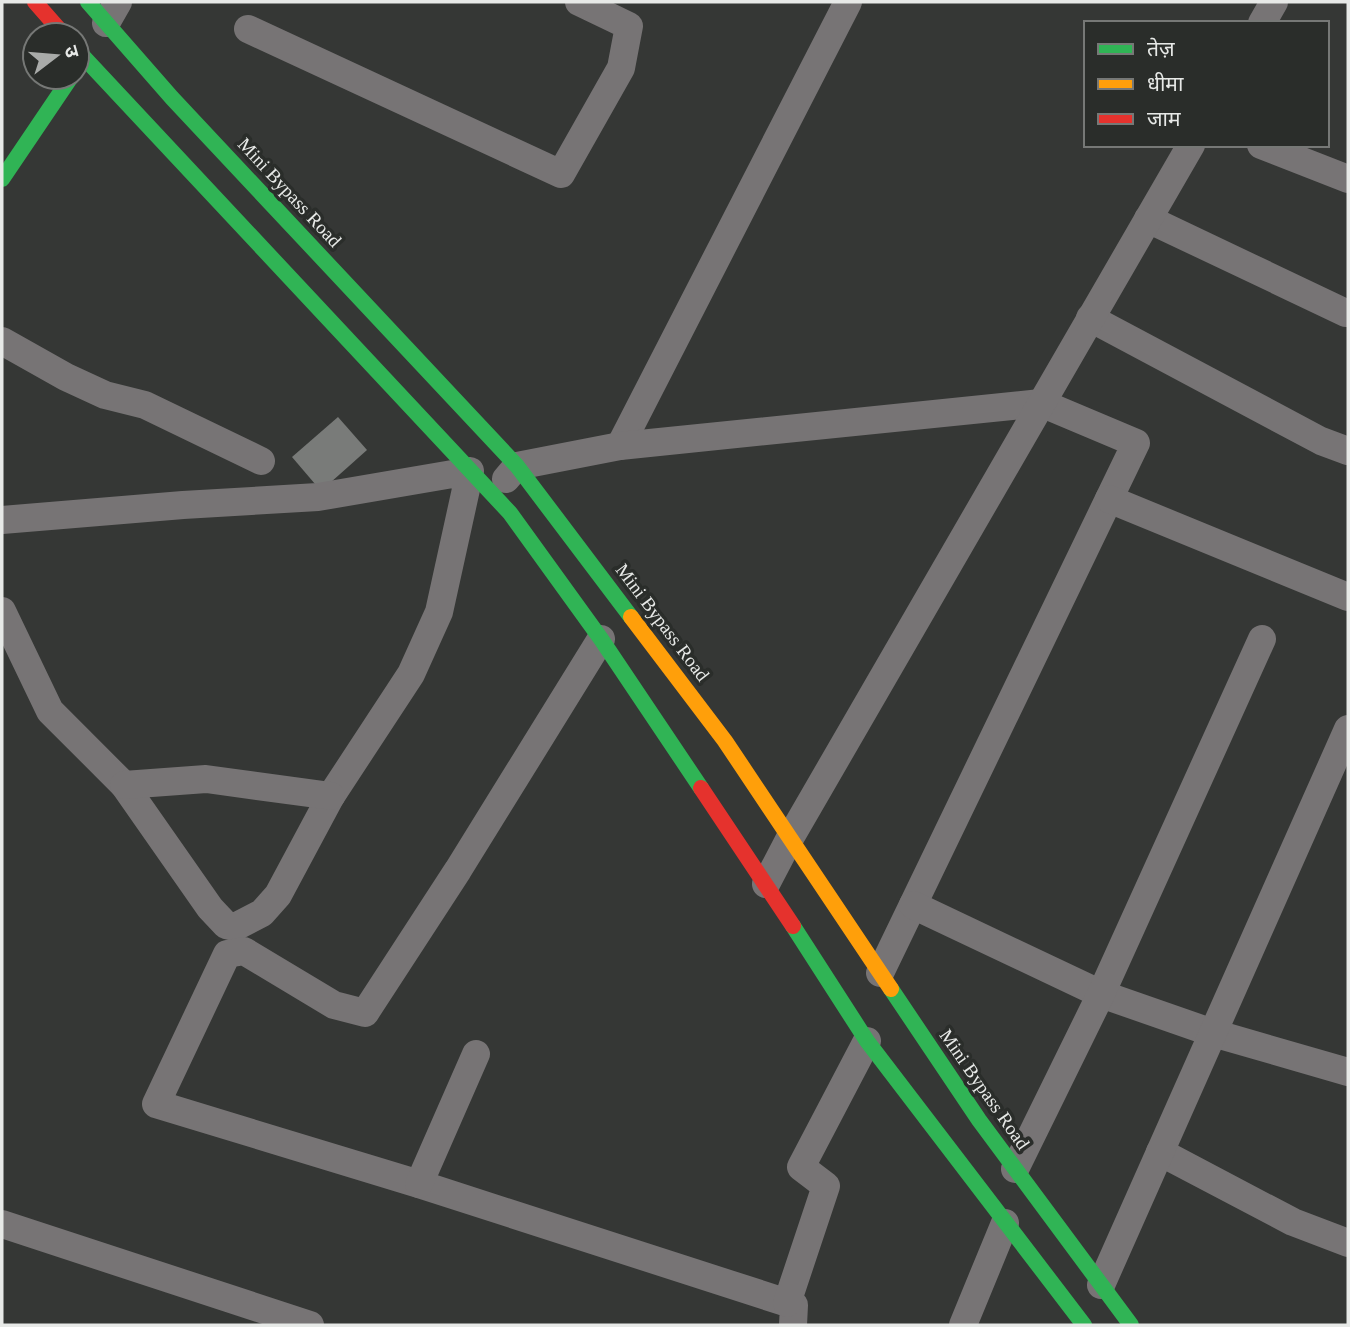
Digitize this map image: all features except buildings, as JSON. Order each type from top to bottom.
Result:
[{"type":"main road","points":[[35,2],[52,21]]},
{"type":"main road","name":"Mini Bypass Road","points":[[88,2],[93,40],[470,471],[510,513],[601,639],[766,884],[867,1041],[1084,1325]]},
{"type":"main road","name":"Mini Bypass Road","points":[[93,40],[172,97],[517,466],[725,741],[979,1120],[1131,1325]]},
{"type":"main road","points":[[2,179],[62,91]]},
{"type":"street","points":[[248,29],[561,174],[621,68],[629,26],[579,2]]},
{"type":"street","points":[[620,446],[848,2]]},
{"type":"street","points":[[1263,21],[1274,2]]},
{"type":"street","points":[[766,884],[790,838],[1190,147]]},
{"type":"street","points":[[1266,147],[1348,179]]},
{"type":"street","points":[[1148,219],[1346,313]]},
{"type":"street","points":[[1090,318],[1321,441],[1348,451]]},
{"type":"street","points":[[2,341],[104,395],[145,405],[261,461]]},
{"type":"street","points":[[492,494],[517,466],[620,446],[1041,403],[1136,443],[880,973]]},
{"type":"street","points":[[2,520],[318,497],[470,471],[439,612],[411,674],[331,796],[278,895],[262,913],[235,927],[226,925],[210,908],[124,785],[50,711],[4,619]]},
{"type":"street","points":[[1109,499],[1348,597]]},
{"type":"street","points":[[601,639],[458,870],[365,1013],[334,1004],[244,951],[228,954],[156,1104],[419,1184],[790,1314],[826,1186],[800,1167],[867,1041]]},
{"type":"street","points":[[1015,1169],[1101,994],[1262,639]]},
{"type":"street","points":[[1101,1285],[1348,729]]},
{"type":"street","points":[[124,785],[206,779],[331,796]]},
{"type":"street","points":[[913,905],[1101,994],[1213,1033],[1348,1072]]},
{"type":"street","points":[[419,1184],[476,1054]]},
{"type":"street","points":[[1160,1152],[1293,1222],[1348,1243]]},
{"type":"street","points":[[964,1325],[1005,1223]]},
{"type":"street","points":[[2,1224],[278,1320],[310,1325]]},
{"type":"traffic: fast","points":[[88,2],[172,98],[517,466],[631,617]]},
{"type":"traffic: fast","points":[[91,65],[510,513],[601,639],[701,788]]},
{"type":"traffic: fast","points":[[2,179],[62,91]]},
{"type":"traffic: fast","points":[[793,926],[867,1041],[1084,1325]]},
{"type":"traffic: fast","points":[[891,989],[979,1120],[1131,1325]]},
{"type":"traffic: slow","points":[[631,617],[725,741],[891,989]]},
{"type":"traffic: jam","points":[[35,2],[52,21]]},
{"type":"traffic: jam","points":[[701,788],[793,926]]}]
